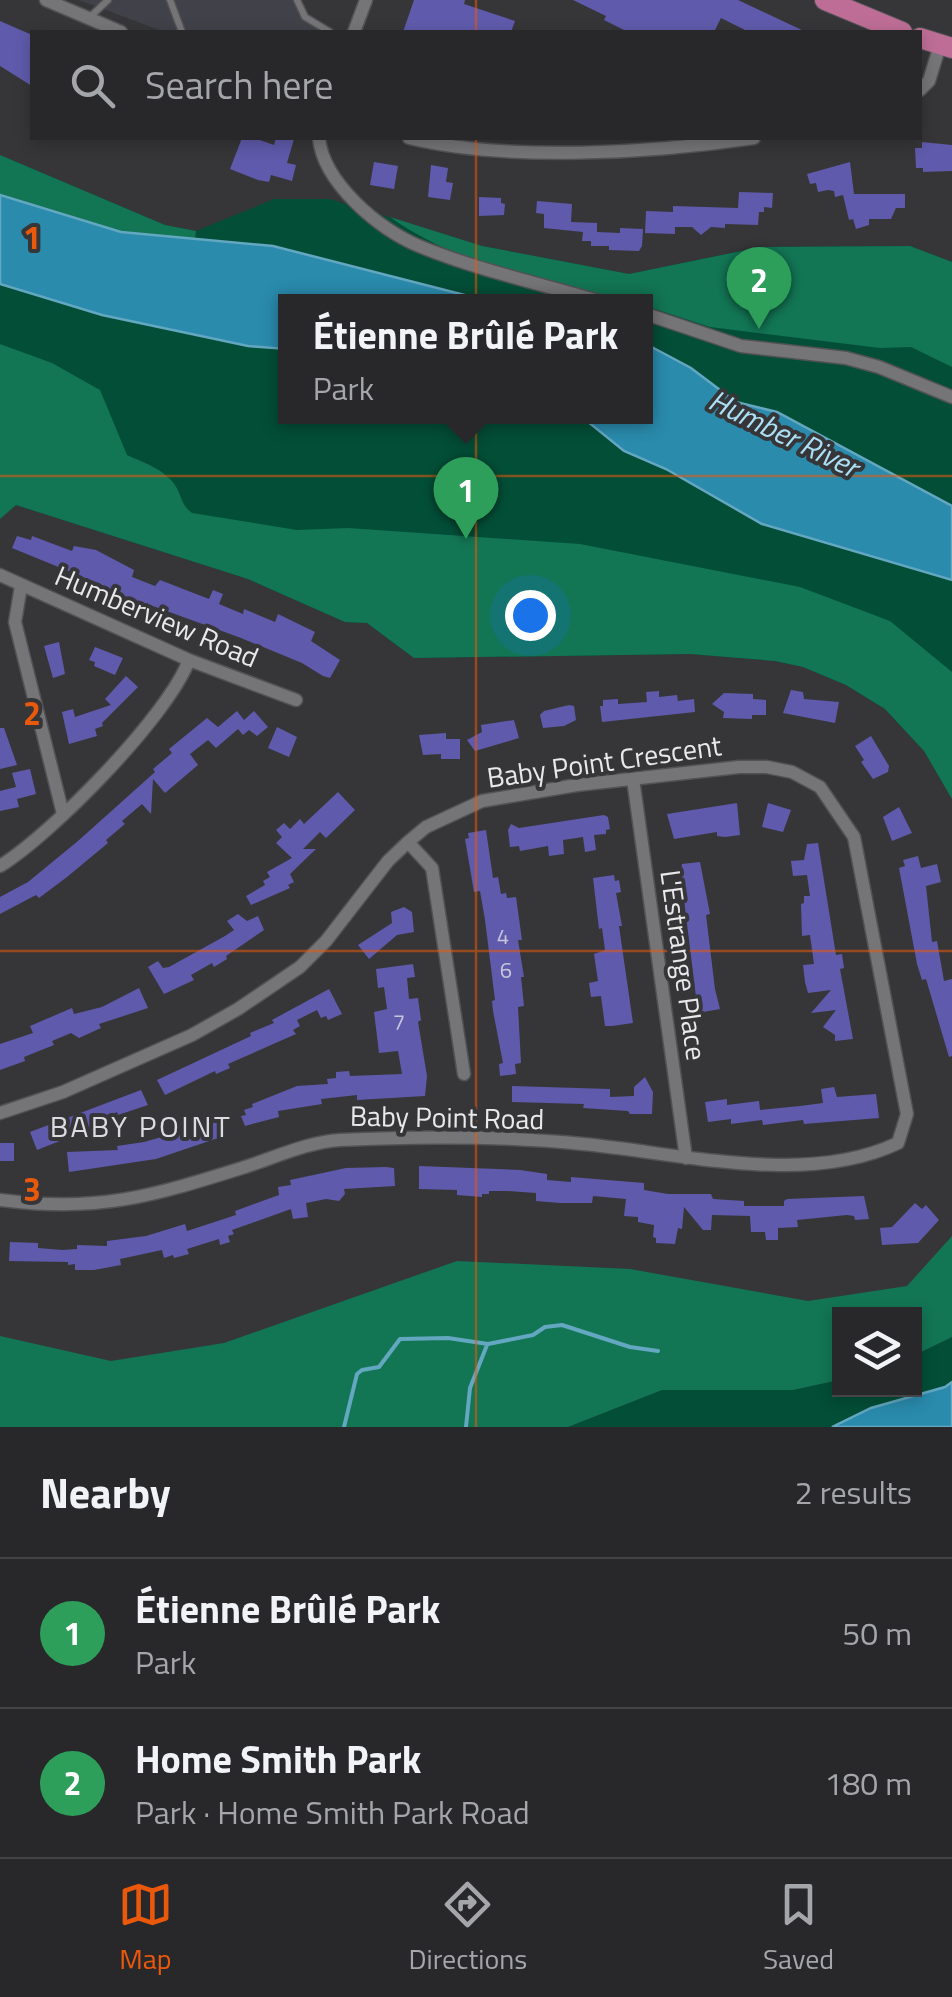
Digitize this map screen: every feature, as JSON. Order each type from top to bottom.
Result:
[{"type":"main road","points":[[825,0],[852,6],[898,30]]},
{"type":"street","points":[[46,0],[116,30]]},
{"type":"street","points":[[355,30],[366,0]]},
{"type":"street","points":[[922,88],[929,81],[937,44]]},
{"type":"street","points":[[319,140],[324,162],[334,177],[387,229],[416,245],[576,294]]},
{"type":"street","points":[[422,140],[533,151],[665,148],[736,140]]},
{"type":"street","points":[[653,316],[754,348],[846,358],[879,366],[952,396]]},
{"type":"street","name":"Humberview Road","points":[[0,575],[189,660],[296,700]]},
{"type":"street","points":[[21,586],[15,622],[63,814]]},
{"type":"street","points":[[0,866],[63,814],[173,693],[189,660]]},
{"type":"street","name":"Baby Point Crescent","points":[[0,1113],[63,1092],[192,1035],[238,1010],[300,968],[408,842],[426,827],[482,801],[633,778],[768,767],[808,778],[832,802],[858,847],[907,1114],[898,1142]]},
{"type":"street","name":"L'Estrange Place","points":[[633,778],[686,1158]]},
{"type":"street","points":[[408,842],[432,868],[464,1074]]},
{"type":"street","name":"Baby Point Road","points":[[0,1200],[58,1206],[126,1202],[335,1140],[407,1136],[582,1144],[686,1158],[769,1163],[845,1160],[878,1152],[898,1142]]},
{"type":"lane","points":[[88,18],[108,0]]},
{"type":"lane","points":[[170,0],[181,30]]},
{"type":"lane","points":[[298,0],[305,17],[327,30]]},
{"type":"shaded area","points":[[79,0],[298,0],[313,23],[332,30],[160,30]]},
{"type":"green space","points":[[0,155],[165,225],[196,231],[274,199],[330,199],[482,246],[629,274],[761,247],[910,246],[952,262],[952,506],[777,412],[736,402],[691,368],[653,348],[653,294],[460,294],[273,247],[134,235],[0,195]]},
{"type":"green space","points":[[0,155],[165,225],[196,231],[195,239],[121,232],[0,195]]},
{"type":"green space","points":[[390,217],[482,246],[629,274],[761,247],[910,246],[952,262],[952,367],[911,347],[880,348],[710,327],[653,308],[653,294],[600,294],[567,286],[474,260],[416,234]]},
{"type":"green space","points":[[0,284],[102,315],[248,346],[278,348],[278,424],[591,424],[624,451],[666,469],[762,524],[952,580],[952,799],[924,751],[885,709],[846,685],[803,667],[690,654],[414,658],[367,623],[345,622],[248,579],[16,505],[0,519]]},
{"type":"green space","points":[[0,344],[52,363],[100,390],[127,455],[165,475],[192,513],[297,530],[348,528],[580,544],[800,587],[890,621],[952,672],[952,799],[924,751],[885,709],[846,685],[803,667],[690,654],[414,658],[367,623],[345,622],[248,579],[16,505],[0,519]]},
{"type":"green space","points":[[952,1236],[952,1337],[922,1352],[922,1307],[832,1307],[832,1382],[793,1390],[662,1390],[568,1427],[0,1427],[0,1336],[111,1361],[224,1343],[457,1261],[630,1269],[808,1301],[907,1286]]},
{"type":"green space","points":[[952,1337],[952,1382],[922,1394],[922,1352]]},
{"type":"green space","points":[[832,1382],[832,1397],[910,1397],[871,1408],[832,1427],[568,1427],[662,1390],[793,1390]]},
{"type":"water","points":[[0,195],[121,232],[273,246],[461,294],[278,294],[278,348],[248,346],[102,315],[0,284]]},
{"type":"water","name":"Humber River","points":[[653,348],[691,368],[736,402],[777,412],[952,506],[952,580],[762,524],[666,469],[624,451],[591,424],[653,424]]},
{"type":"water","points":[[952,1382],[952,1427],[832,1427],[871,1408],[922,1397],[922,1394]]},
{"type":"building","points":[[414,0],[465,0],[464,4],[515,21],[512,30],[404,30]]},
{"type":"building","points":[[573,0],[738,0],[802,30],[745,30],[721,18],[715,30],[624,30],[604,20],[606,16]]},
{"type":"building","points":[[0,21],[30,34],[30,85],[0,66]]},
{"type":"building","points":[[241,140],[274,145],[275,140],[294,140],[287,163],[296,165],[292,181],[271,175],[269,182],[258,180],[230,169]]},
{"type":"building","points":[[922,142],[952,145],[952,171],[923,172],[923,168],[916,168],[915,148],[922,148]]},
{"type":"building","points":[[374,162],[398,166],[394,189],[370,185]]},
{"type":"building","points":[[850,162],[854,194],[905,194],[905,208],[896,208],[891,219],[869,219],[869,225],[856,229],[853,219],[849,220],[843,195],[835,197],[834,191],[828,190],[818,192],[807,174]]},
{"type":"building","points":[[431,165],[448,168],[446,182],[453,183],[450,200],[428,197]]},
{"type":"building","points":[[739,192],[773,193],[772,208],[764,207],[764,212],[759,212],[758,225],[725,224],[725,228],[711,227],[701,235],[692,227],[675,227],[675,234],[645,233],[646,211],[673,212],[673,206],[738,208]]},
{"type":"building","points":[[479,197],[501,198],[504,215],[479,216]]},
{"type":"building","points":[[537,201],[572,204],[571,222],[597,223],[597,232],[643,229],[642,246],[639,251],[609,250],[609,246],[591,246],[591,241],[582,241],[583,232],[544,228],[544,214],[536,213]]},
{"type":"building","points":[[17,536],[31,540],[32,536],[72,551],[74,546],[96,550],[134,570],[132,577],[155,586],[160,580],[209,599],[213,590],[223,594],[219,604],[243,614],[244,609],[275,622],[278,614],[315,632],[311,641],[340,660],[330,678],[241,638],[139,601],[137,605],[126,601],[127,597],[95,582],[12,548]]},
{"type":"building","points":[[59,642],[65,674],[53,678],[44,646]]},
{"type":"building","points":[[95,647],[123,658],[115,675],[89,660]]},
{"type":"building","points":[[126,676],[138,687],[103,726],[95,729],[97,736],[69,744],[62,712],[73,709],[75,717],[111,705],[105,699]]},
{"type":"building","points":[[791,690],[803,692],[804,699],[839,702],[835,723],[783,713]]},
{"type":"building","points":[[659,691],[659,697],[677,695],[678,701],[694,699],[695,712],[602,722],[603,700],[618,699],[618,704],[647,702],[646,692]]},
{"type":"building","points":[[724,693],[753,694],[753,699],[766,700],[766,715],[752,715],[752,719],[723,718],[724,712],[712,704]]},
{"type":"building","points":[[574,706],[576,720],[564,726],[543,728],[540,715],[544,711]]},
{"type":"building","points":[[237,711],[244,720],[254,711],[268,727],[257,736],[249,730],[243,735],[238,729],[216,748],[208,740],[190,754],[198,765],[165,793],[153,779],[151,814],[142,804],[122,821],[125,824],[106,840],[108,843],[67,877],[39,898],[36,895],[0,914],[0,897],[28,882],[78,841],[155,772],[153,769],[172,753],[169,749],[207,718],[218,727]]},
{"type":"building","points":[[514,720],[519,738],[475,751],[467,740],[482,732],[481,725]]},
{"type":"building","points":[[277,727],[297,737],[289,757],[268,748]]},
{"type":"building","points":[[0,728],[4,728],[17,765],[0,769]]},
{"type":"building","points":[[446,733],[446,739],[460,739],[460,759],[423,755],[419,735]]},
{"type":"building","points":[[871,736],[889,766],[888,772],[873,779],[855,746]]},
{"type":"building","points":[[30,769],[36,794],[17,799],[19,807],[0,811],[0,791],[16,787],[12,773]]},
{"type":"building","points":[[338,792],[355,810],[326,838],[320,832],[303,849],[316,849],[290,874],[294,882],[288,885],[290,888],[251,905],[246,896],[265,885],[263,881],[270,877],[267,872],[292,858],[276,843],[282,837],[276,830],[284,823],[290,829],[300,819],[304,824]]},
{"type":"building","points":[[737,803],[740,835],[717,836],[717,832],[674,839],[667,814]]},
{"type":"building","points":[[768,803],[791,810],[783,832],[762,827]]},
{"type":"building","points":[[899,807],[912,833],[892,841],[883,817]]},
{"type":"building","points":[[604,815],[610,829],[606,834],[594,835],[596,850],[585,852],[583,837],[563,840],[564,854],[549,856],[548,846],[520,851],[519,846],[510,847],[511,824],[519,828]]},
{"type":"building","points":[[486,830],[493,878],[498,877],[501,894],[516,897],[522,940],[518,940],[524,977],[524,1006],[518,1007],[521,1063],[515,1064],[516,1074],[500,1076],[499,1064],[503,1063],[493,1011],[485,920],[480,891],[474,892],[465,839],[469,838],[468,833]]},
{"type":"building","points":[[818,843],[836,955],[842,954],[844,968],[840,969],[853,1039],[835,1041],[835,1035],[823,1027],[836,1010],[811,1013],[831,990],[808,993],[805,982],[803,965],[814,964],[810,935],[802,936],[801,904],[804,896],[810,896],[807,875],[793,876],[791,861],[804,860],[807,844]]},
{"type":"building","points":[[918,856],[921,868],[937,864],[941,882],[926,886],[932,942],[937,941],[944,981],[952,979],[949,1057],[926,979],[922,980],[917,964],[899,868],[905,866],[903,860]]},
{"type":"building","points":[[700,862],[720,1009],[698,1013],[681,875],[682,864]]},
{"type":"building","points":[[614,875],[621,892],[616,893],[619,926],[633,1023],[605,1026],[601,996],[591,997],[589,983],[598,981],[594,954],[605,950],[593,878]]},
{"type":"building","points":[[404,907],[412,912],[414,932],[397,935],[369,959],[358,945],[392,923],[391,912]]},
{"type":"building","points":[[238,914],[247,921],[258,916],[264,930],[227,959],[214,967],[212,963],[191,975],[194,980],[164,994],[148,967],[158,961],[163,968],[169,967],[225,936],[234,930],[227,921]]},
{"type":"building","points":[[413,964],[415,977],[407,978],[409,999],[418,998],[427,1076],[425,1096],[321,1099],[322,1104],[278,1111],[279,1117],[245,1126],[241,1116],[246,1115],[244,1110],[252,1104],[297,1086],[328,1084],[327,1079],[336,1078],[336,1072],[349,1071],[350,1076],[402,1074],[398,1051],[379,1053],[374,1012],[387,1009],[384,987],[378,988],[376,969]]},
{"type":"building","points":[[139,988],[148,1008],[99,1024],[101,1028],[79,1038],[71,1033],[24,1057],[25,1061],[0,1070],[0,1044],[33,1033],[30,1026],[72,1008],[74,1014],[102,1007]]},
{"type":"building","points":[[329,989],[342,1014],[328,1020],[326,1016],[321,1018],[317,1010],[297,1020],[300,1026],[293,1030],[296,1034],[165,1095],[157,1080],[251,1036],[250,1033]]},
{"type":"building","points":[[645,1077],[653,1092],[652,1114],[583,1108],[584,1104],[512,1102],[512,1086],[610,1089],[610,1097],[634,1096],[634,1087]]},
{"type":"building","points":[[834,1087],[837,1097],[876,1094],[879,1118],[763,1125],[762,1120],[708,1122],[705,1102],[727,1099],[727,1105],[759,1101],[760,1110],[800,1106],[823,1103],[821,1089]]},
{"type":"building","points":[[141,1090],[148,1105],[118,1115],[117,1112],[99,1121],[100,1125],[37,1150],[30,1132]]},
{"type":"building","points":[[200,1117],[207,1122],[220,1118],[224,1136],[156,1159],[69,1172],[67,1152],[118,1150],[117,1146],[190,1129],[188,1120]]},
{"type":"building","points":[[0,1143],[14,1143],[14,1161],[0,1161]]},
{"type":"building","points":[[419,1166],[520,1170],[547,1174],[547,1180],[571,1182],[571,1177],[644,1183],[644,1190],[711,1194],[713,1199],[744,1201],[744,1206],[784,1206],[787,1199],[864,1196],[869,1219],[855,1220],[847,1215],[797,1220],[798,1227],[778,1228],[778,1240],[766,1240],[765,1232],[751,1232],[750,1216],[712,1215],[711,1230],[703,1230],[684,1207],[682,1229],[678,1228],[675,1244],[656,1243],[654,1225],[638,1222],[638,1217],[624,1216],[626,1199],[593,1196],[592,1203],[560,1203],[536,1201],[536,1193],[489,1191],[482,1197],[457,1195],[457,1190],[419,1189]]},
{"type":"building","points":[[346,1168],[394,1168],[395,1186],[344,1189],[339,1201],[306,1203],[308,1217],[293,1219],[291,1209],[232,1230],[230,1242],[220,1245],[219,1239],[187,1249],[189,1254],[174,1258],[164,1258],[162,1250],[120,1259],[121,1265],[94,1270],[75,1270],[75,1264],[68,1262],[9,1261],[10,1242],[38,1243],[38,1248],[62,1250],[77,1249],[77,1245],[107,1246],[107,1241],[146,1236],[185,1224],[187,1231],[279,1195],[278,1187],[291,1185],[290,1180]]},
{"type":"building","points":[[915,1203],[922,1209],[926,1205],[939,1220],[918,1243],[882,1245],[880,1228],[892,1227]]},
{"type":"waterway","points":[[344,1427],[357,1374],[379,1367],[400,1339],[448,1338],[488,1344],[562,1325],[630,1347],[658,1351]]},
{"type":"waterway","points":[[466,1427],[470,1388],[487,1345]]},
{"type":"place","name":"Home Smith Park","points":[[759,329]]},
{"type":"place","name":"Étienne Brûlé Park","points":[[466,539]]},
{"type":"district","name":"BABY POINT","points":[[141,1126]]}]
